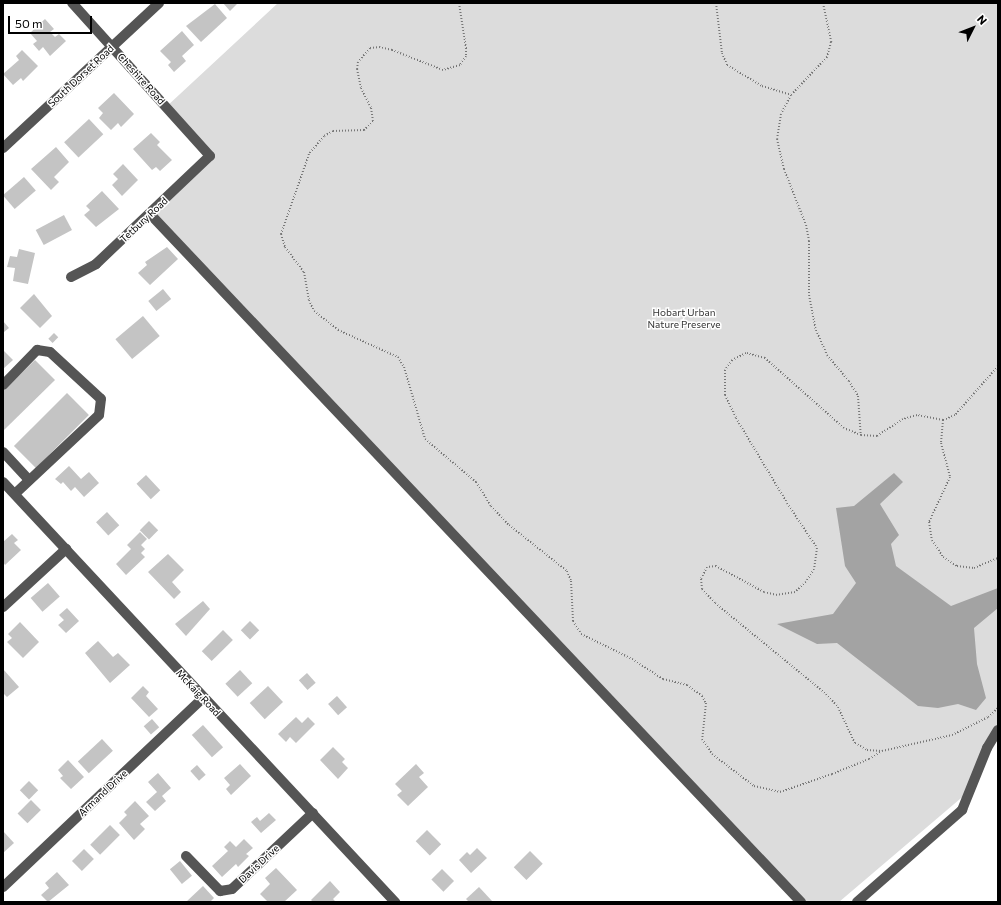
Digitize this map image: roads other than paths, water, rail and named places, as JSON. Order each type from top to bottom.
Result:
[{"type":"street","name":"Cheshire Road","points":[[72,3],[210,156]]},
{"type":"street","name":"South Dorset Road","points":[[3,148],[159,3]]},
{"type":"street","name":"Tetbury Road","points":[[71,277],[96,264],[151,215],[210,156]]},
{"type":"street","points":[[151,215],[801,902]]},
{"type":"street","points":[[3,384],[37,350],[50,352],[101,399],[99,415],[14,494]]},
{"type":"street","points":[[3,452],[29,480]]},
{"type":"street","name":"McKaig Road","points":[[3,483],[66,549],[202,698],[313,813],[395,902]]},
{"type":"street","points":[[3,607],[66,549]]},
{"type":"street","name":"Armand Drive","points":[[3,887],[202,698]]},
{"type":"street","points":[[858,902],[962,810],[987,748],[998,730]]},
{"type":"street","name":"Davis Drive","points":[[186,856],[220,891],[232,889],[313,813]]},
{"type":"park label","name":"Hobart Urban Nature Preserve","points":[[684,318]]}]
